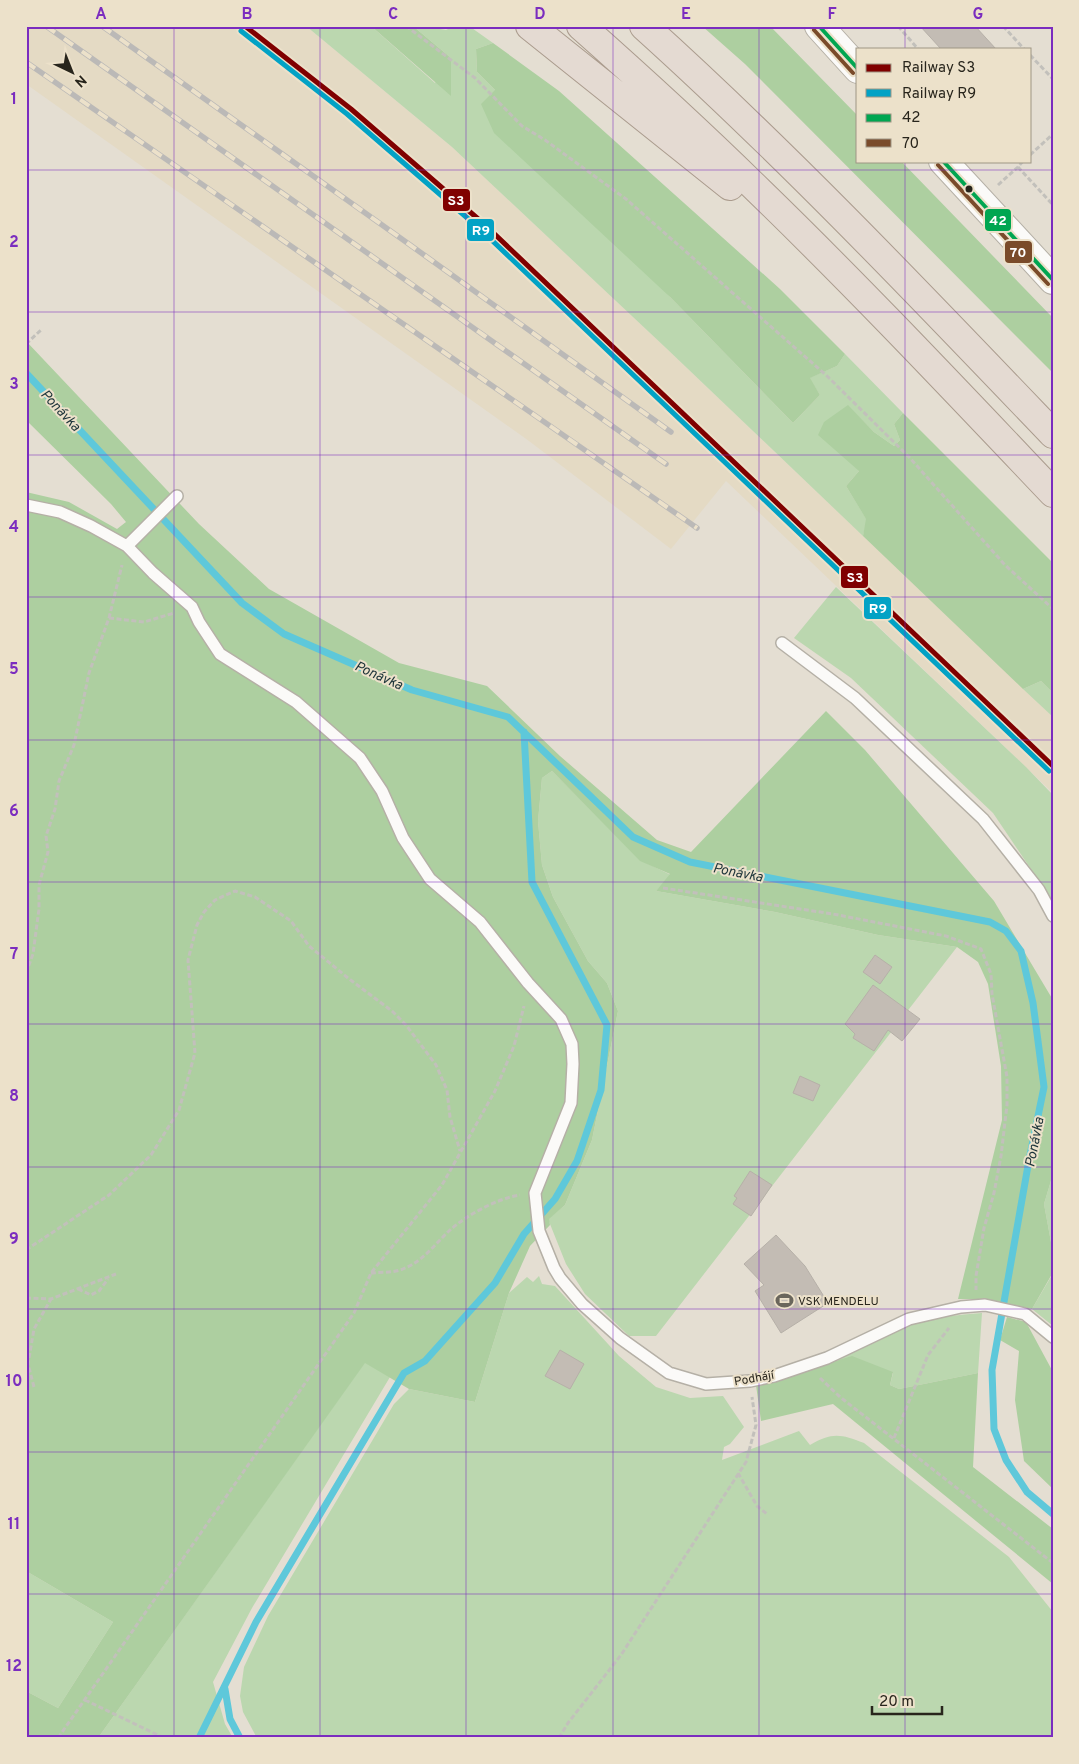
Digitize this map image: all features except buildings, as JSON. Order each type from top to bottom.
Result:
[{"type":"highway","points":[[530,26],[853,286]]},
{"type":"highway","points":[[581,26],[760,191],[1053,493]]},
{"type":"highway","points":[[644,26],[776,150],[942,318],[1053,434]]},
{"type":"street","points":[[819,26],[856,67]]},
{"type":"street","points":[[944,162],[1053,280]]},
{"type":"lane","points":[[127,546],[177,496]]},
{"type":"lane","points":[[26,505],[60,512],[91,526],[127,546],[153,573],[192,607],[199,622],[220,654],[296,702],[360,758],[382,792],[402,838],[430,880],[480,922],[528,983],[561,1019],[572,1044],[571,1104],[536,1198]]},
{"type":"lane","points":[[782,643],[855,698],[983,820],[1039,890],[1053,916]]},
{"type":"lane","name":"Podhájí","points":[[536,1198],[539,1231],[554,1268],[582,1304],[620,1338],[669,1373],[706,1384],[750,1382],[806,1366],[909,1319],[946,1310],[976,1306],[1025,1314],[1053,1337]]},
{"type":"path","points":[[406,26],[475,78],[522,126],[546,140],[626,199],[828,376],[909,457],[1005,565],[1053,609]]},
{"type":"path","points":[[898,26],[917,48]]},
{"type":"path","points":[[1003,26],[1023,48]]},
{"type":"path","points":[[1032,57],[1053,79]]},
{"type":"path","points":[[1032,153],[1053,134]]},
{"type":"path","points":[[997,186],[1022,162]]},
{"type":"path","points":[[1018,167],[1053,205]]},
{"type":"path","points":[[26,344],[41,330]]},
{"type":"path","points":[[26,973],[33,954],[39,909],[39,885],[48,852],[46,836],[55,809],[59,781],[74,745],[89,673],[108,618],[127,546]]},
{"type":"path","points":[[108,618],[144,622],[192,607]]},
{"type":"path","points":[[663,888],[832,914],[946,936],[981,950],[991,974],[992,994],[1008,1077],[1001,1156],[994,1193],[984,1228],[976,1276],[976,1306],[928,1354],[894,1438]]},
{"type":"path","points":[[26,1250],[109,1195],[151,1154],[179,1110],[195,1053],[188,960],[196,924],[204,912],[216,900],[235,891],[255,897],[291,921],[309,946],[392,1011],[406,1025],[436,1065],[447,1090],[450,1117],[461,1152]]},
{"type":"path","points":[[58,1738],[354,1313],[371,1273],[442,1184],[495,1092],[514,1046],[524,1010],[528,983]]},
{"type":"path","points":[[371,1273],[404,1269],[417,1261],[450,1230],[473,1214],[508,1196],[536,1198]]},
{"type":"path","points":[[26,1298],[51,1299],[116,1274]]},
{"type":"path","points":[[78,1289],[91,1295],[99,1290],[108,1278]]},
{"type":"path","points":[[34,1387],[28,1364],[34,1329],[51,1299]]},
{"type":"path","points":[[806,1366],[840,1397],[1053,1562]]},
{"type":"path","points":[[559,1738],[568,1723],[621,1655],[746,1462],[756,1425],[750,1382]]},
{"type":"path","points":[[738,1473],[757,1506],[767,1514]]},
{"type":"path","points":[[85,1700],[164,1738]]},
{"type":"shaded area","points":[[26,26],[306,26],[452,147],[1053,717],[1053,793],[726,481],[671,549],[529,441],[26,84]]},
{"type":"green space","points":[[306,26],[371,26],[435,83],[451,58],[413,26],[446,30],[454,26],[469,26],[493,43],[476,49],[477,72],[495,90],[670,297],[793,423],[820,395],[809,378],[837,366],[845,354],[903,413],[894,424],[900,440],[894,446],[874,432],[848,406],[859,471],[846,486],[867,520],[863,536],[452,147]]},
{"type":"green space","points":[[371,26],[413,26],[451,58],[451,96]]},
{"type":"green space","points":[[702,26],[770,26],[856,114],[856,162],[902,162],[1053,318],[1053,373],[745,64]]},
{"type":"green space","points":[[493,43],[559,91],[780,289],[845,354],[837,366],[810,378],[820,395],[793,423],[670,297],[494,133],[481,104],[495,90],[477,72],[476,49]]},
{"type":"green space","points":[[26,341],[199,524],[269,589],[399,663],[487,686],[560,756],[657,840],[691,852],[826,711],[865,750],[994,901],[1053,1000],[1053,1174],[1044,1204],[1053,1253],[1052,1274],[1032,1309],[986,1299],[958,1299],[1002,1120],[1001,1066],[988,984],[978,962],[957,947],[878,935],[775,912],[656,891],[670,874],[640,861],[552,771],[542,778],[538,821],[542,865],[553,897],[588,961],[607,983],[618,1011],[592,1140],[565,1205],[549,1219],[550,1225],[530,1246],[509,1293],[475,1402],[409,1389],[365,1363],[98,1738],[26,1738],[26,1691],[58,1708],[113,1622],[26,1571],[26,492],[69,502],[117,529],[126,522],[111,504],[26,420]]},
{"type":"green space","points":[[848,405],[874,432],[894,446],[900,440],[894,424],[903,413],[1053,563],[1053,693],[1041,681],[1023,689],[863,536],[866,519],[846,486],[859,471],[818,435],[824,422]]},
{"type":"green space","points":[[836,587],[1026,767],[1053,795],[1053,902],[993,813],[851,678],[794,638]]},
{"type":"green space","points":[[1041,681],[1053,693],[1053,717],[1023,689]]},
{"type":"green space","points":[[552,771],[640,860],[671,875],[656,891],[775,912],[878,935],[957,947],[656,1336],[629,1336],[585,1294],[566,1264],[548,1219],[565,1205],[592,1140],[618,1011],[607,983],[588,961],[553,897],[542,865],[538,821],[542,778]]},
{"type":"green space","points":[[1053,1174],[1053,1253],[1044,1204]]},
{"type":"green space","points":[[1053,1270],[1053,1326],[1032,1309]]},
{"type":"green space","points":[[539,1276],[542,1284],[555,1286],[619,1356],[656,1387],[690,1398],[723,1396],[744,1427],[730,1444],[724,1447],[722,1460],[799,1431],[810,1445],[831,1436],[843,1436],[856,1440],[864,1443],[1009,1557],[1053,1612],[1053,1738],[257,1738],[243,1712],[240,1696],[244,1667],[268,1616],[394,1404],[409,1389],[475,1402],[509,1293],[527,1277],[533,1282]]},
{"type":"green space","points":[[982,1313],[978,1373],[899,1389],[890,1385],[893,1373],[838,1360],[893,1330],[938,1318]]},
{"type":"green space","points":[[1007,1317],[1026,1322],[1053,1372],[1053,1489],[1024,1461],[1015,1400],[1019,1351],[1000,1340]]},
{"type":"green space","points":[[852,1356],[893,1372],[890,1385],[899,1389],[978,1373],[973,1467],[1053,1529],[1053,1584],[833,1404],[761,1421],[756,1385]]},
{"type":"green space","points":[[365,1362],[390,1377],[252,1608],[213,1682],[225,1724],[233,1738],[98,1738]]},
{"type":"green space","points":[[26,1571],[113,1622],[58,1708],[26,1691]]},
{"type":"waterway","name":"Ponávka","points":[[26,373],[242,603],[284,634],[412,690],[508,717],[633,837],[690,862],[990,922],[1006,931],[1021,951],[1033,1003],[1044,1087],[1029,1160],[992,1370],[994,1429],[1006,1460],[1027,1492],[1053,1514]]},
{"type":"waterway","points":[[199,1738],[256,1622],[404,1373],[425,1361],[495,1283],[524,1234],[555,1199],[577,1161],[601,1090],[607,1025],[532,882],[524,732]]},
{"type":"waterway","points":[[225,1689],[230,1719],[240,1738]]},
{"type":"railway","points":[[46,26],[666,464]]},
{"type":"railway","points":[[102,26],[671,432]]},
{"type":"railway","points":[[26,62],[697,528]]},
{"type":"rail line","name":"S3","points":[[245,26],[351,109],[484,224],[1053,766]]},
{"type":"rail line","name":"R9","points":[[241,31],[347,114],[480,229],[1049,771]]},
{"type":"transit line","name":"42","points":[[819,26],[856,67]]},
{"type":"transit line","name":"70","points":[[814,30],[853,73]]},
{"type":"transit line","name":"42","points":[[944,162],[1053,280]]},
{"type":"transit line","name":"70","points":[[938,165],[1048,284]]},
{"type":"place","name":"VSK MENDELU","points":[[784,1301]]}]
